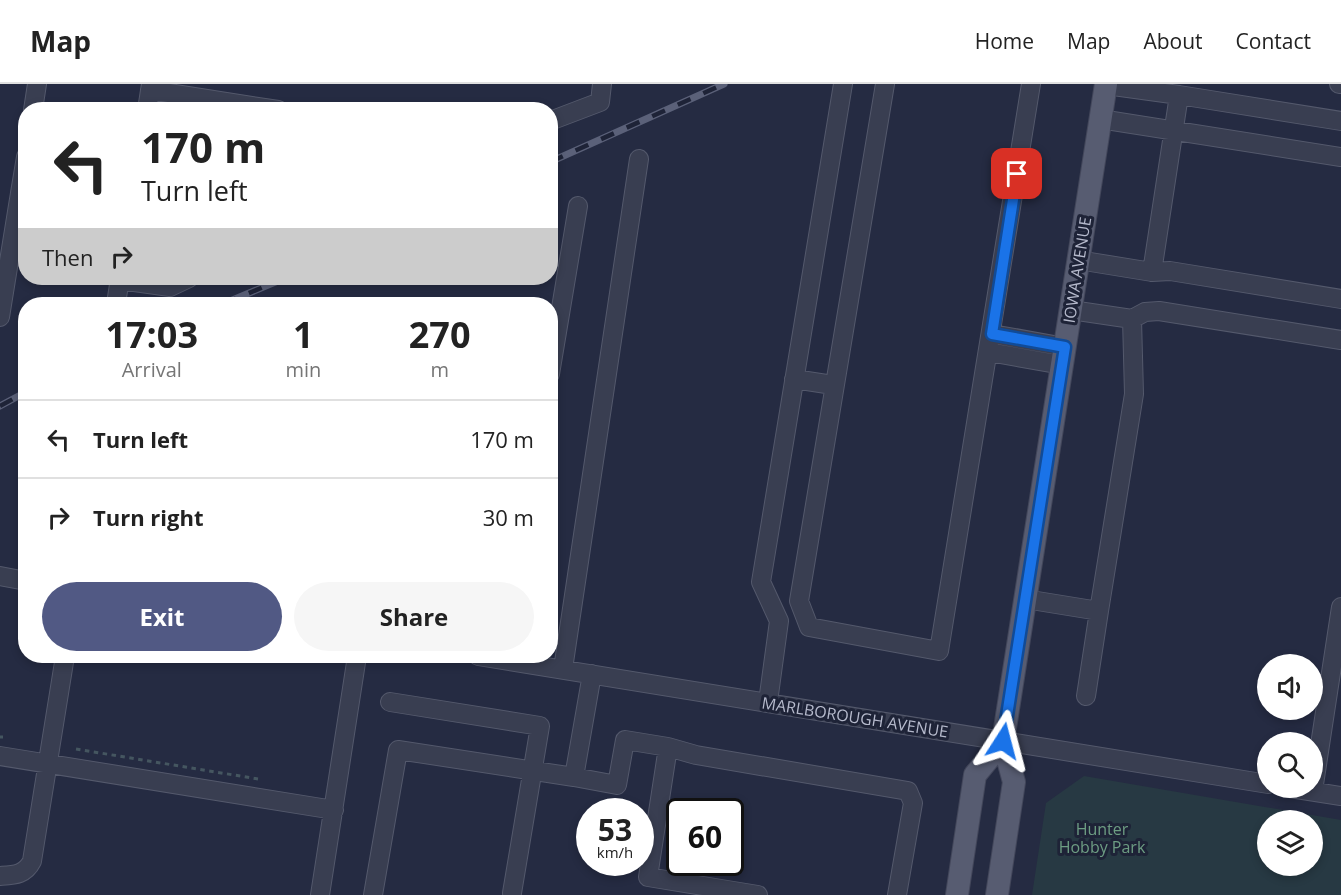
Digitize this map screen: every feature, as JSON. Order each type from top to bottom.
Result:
[{"type":"main road","name":"IOWA AVENUE","points":[[997,895],[1014,782],[1003,741],[1106,84]]},
{"type":"main road","name":"IOWA AVENUE","points":[[957,895],[975,776],[1003,741]]},
{"type":"street","points":[[34,102],[37,84]]},
{"type":"street","points":[[558,119],[600,102],[602,84]]},
{"type":"street","points":[[768,702],[779,621],[761,582],[843,84]]},
{"type":"street","points":[[809,627],[799,601],[885,84]]},
{"type":"street","points":[[779,621],[939,651],[1031,84]]},
{"type":"street","points":[[1106,84],[1341,121]]},
{"type":"street","points":[[148,102],[150,87],[192,102]]},
{"type":"street","points":[[1152,272],[1179,95]]},
{"type":"street","points":[[1101,119],[1341,157]]},
{"type":"street","points":[[563,669],[639,159]]},
{"type":"street","points":[[558,326],[578,206]]},
{"type":"street","points":[[0,316],[18,220]]},
{"type":"street","points":[[1078,260],[1341,299]]},
{"type":"street","points":[[153,285],[170,288],[176,285]]},
{"type":"street","points":[[1071,310],[1132,319],[1145,312],[1159,310],[1341,340]]},
{"type":"street","points":[[1086,696],[1134,394],[1132,319]]},
{"type":"street","points":[[992,334],[1063,356]]},
{"type":"street","points":[[989,352],[1063,356]]},
{"type":"street","points":[[794,379],[834,385]]},
{"type":"street","points":[[0,576],[18,579]]},
{"type":"street","points":[[1025,599],[1099,611]]},
{"type":"street","points":[[1322,732],[1341,607]]},
{"type":"street","points":[[0,876],[17,875],[29,868],[32,861],[64,663]]},
{"type":"street","points":[[320,895],[356,663]]},
{"type":"street","name":"MARLBOROUGH AVENUE","points":[[531,663],[1257,782]]},
{"type":"street","points":[[574,777],[592,674]]},
{"type":"street","points":[[390,702],[540,726],[517,894]]},
{"type":"street","points":[[373,895],[398,750],[617,785],[625,740],[908,790],[913,803],[897,895]]},
{"type":"street","points":[[668,747],[647,886],[758,895]]},
{"type":"street","points":[[0,756],[334,810]]},
{"type":"street","points":[[1323,793],[1341,796]]},
{"type":"path","points":[[76,749],[266,780]]},
{"type":"green space","name":"Hunter Hobby Park","points":[[1084,776],[1283,810],[1257,810],[1257,876],[1323,876],[1323,817],[1341,820],[1341,895],[1032,895],[1046,803]]},
{"type":"railway","points":[[558,158],[724,84]]},
{"type":"railway","points":[[240,297],[268,285]]},
{"type":"railway","points":[[0,406],[18,396]]},
{"type":"route","points":[[1003,741],[1065,347],[992,334],[1017,174]]}]
